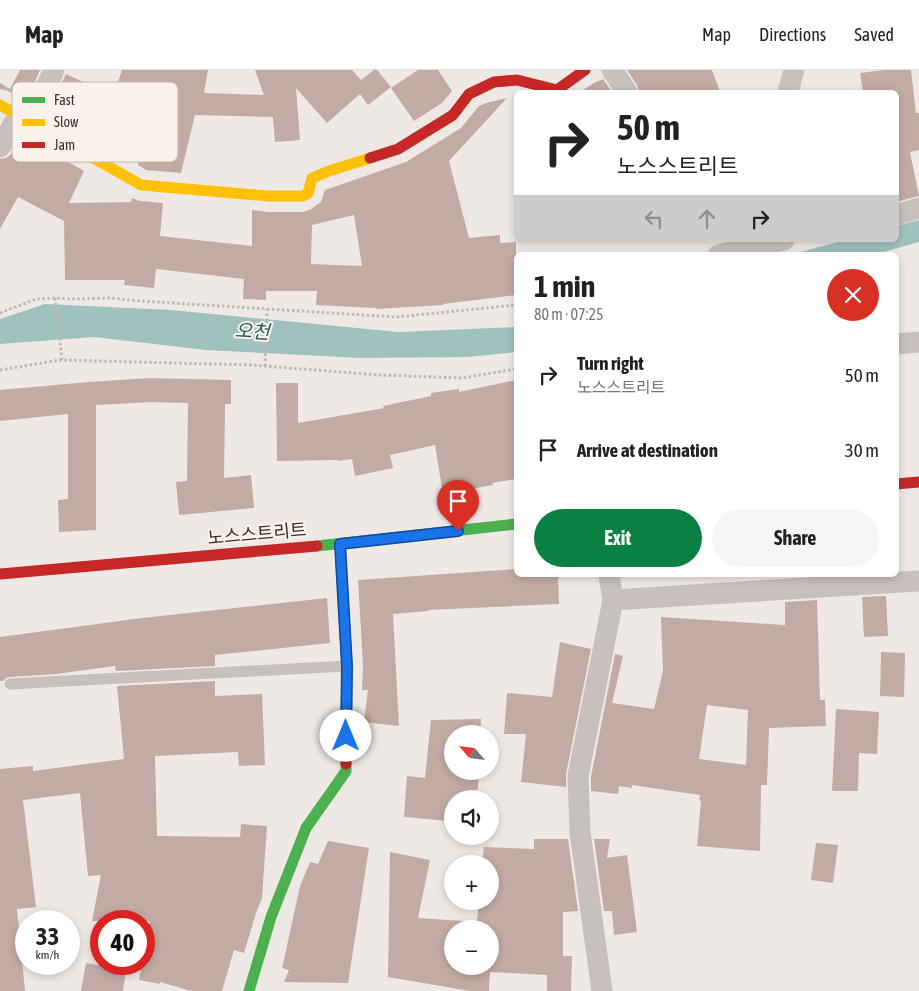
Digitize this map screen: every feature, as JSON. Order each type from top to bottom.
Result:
[{"type":"street","points":[[47,82],[54,70]]},
{"type":"street","points":[[100,162],[141,185],[268,196],[303,196],[308,194],[312,178],[398,149],[453,115],[469,94],[494,82],[517,80],[557,90],[585,70]]},
{"type":"street","points":[[612,70],[626,90]]},
{"type":"street","points":[[789,90],[794,70]]},
{"type":"street","points":[[0,105],[12,112]]},
{"type":"street","points":[[0,147],[12,133]]},
{"type":"street","points":[[899,214],[919,208]]},
{"type":"street","points":[[721,251],[773,242]]},
{"type":"street","points":[[899,344],[919,342]]},
{"type":"street","points":[[899,484],[919,482]]},
{"type":"street","name":"노스스트리트","points":[[0,574],[340,544],[514,524]]},
{"type":"street","points":[[249,991],[271,917],[306,828],[346,771],[347,666],[340,544]]},
{"type":"street","points":[[602,991],[580,832],[578,776],[613,600],[609,577]]},
{"type":"street","points":[[613,600],[919,581]]},
{"type":"lane","points":[[10,684],[347,666]]},
{"type":"path","points":[[55,298],[62,360]]},
{"type":"path","points":[[0,312],[36,299],[55,298],[109,298],[396,317],[514,305]]},
{"type":"path","points":[[265,366],[267,309]]},
{"type":"path","points":[[0,370],[62,360],[265,366],[380,375],[462,378],[514,369]]},
{"type":"water","points":[[919,220],[919,242],[884,252],[801,252],[838,242],[899,242],[899,225]]},
{"type":"water","name":"오천","points":[[45,304],[171,310],[398,332],[514,327],[514,352],[468,357],[360,358],[206,350],[94,337],[0,344],[0,319]]},
{"type":"building","points":[[20,70],[40,70],[35,82],[14,82]]},
{"type":"building","points":[[122,70],[208,70],[204,93],[264,95],[255,70],[352,70],[361,80],[374,70],[377,70],[391,87],[368,105],[360,94],[327,123],[296,88],[300,140],[275,142],[273,117],[195,115],[181,173],[146,170],[138,165],[138,162],[178,162],[178,82],[118,82]]},
{"type":"building","points":[[418,70],[438,70],[452,91],[442,103],[414,121],[391,88]]},
{"type":"building","points":[[627,70],[712,70],[719,90],[638,90]]},
{"type":"building","points":[[884,70],[911,70],[916,113],[919,113],[919,150],[910,152],[919,196],[899,201],[899,90],[863,90],[860,73]]},
{"type":"building","points":[[66,74],[83,82],[62,82]]},
{"type":"building","points":[[603,79],[611,90],[583,90]]},
{"type":"building","points":[[0,83],[10,89],[12,85],[12,93],[0,89]]},
{"type":"building","points":[[507,98],[449,161],[469,238],[500,235],[500,243],[516,242],[516,252],[514,252],[514,295],[443,305],[376,309],[316,305],[317,291],[266,291],[266,300],[243,299],[244,279],[156,269],[154,288],[124,285],[125,280],[65,280],[64,221],[18,197],[0,229],[0,159],[6,158],[12,152],[12,162],[68,162],[84,171],[69,203],[131,202],[132,198],[140,201],[163,203],[160,236],[252,246],[252,210],[303,212],[311,209],[321,202],[325,190],[406,162],[461,128],[479,106]],"holes":[[[354,215],[362,266],[311,264],[312,225]]]},
{"type":"building","points":[[150,378],[231,380],[231,404],[225,404],[224,478],[251,475],[254,508],[179,515],[176,482],[187,481],[188,403],[151,402],[96,405],[96,530],[59,532],[58,500],[68,499],[68,414],[0,421],[0,390]]},
{"type":"building","points":[[514,380],[514,479],[443,494],[435,445],[390,455],[393,468],[355,476],[352,459],[337,461],[277,461],[276,383],[298,383],[298,423],[384,408],[383,406],[431,396],[431,393],[459,389],[459,392]]},
{"type":"building","points":[[514,569],[514,577],[558,577],[559,604],[428,610],[393,614],[399,726],[364,722],[368,690],[362,690],[363,665],[358,580]]},
{"type":"building","points":[[886,596],[888,636],[864,637],[862,597]]},
{"type":"building","points":[[327,598],[330,643],[215,655],[215,666],[116,671],[115,666],[56,674],[10,677],[0,681],[0,637],[142,618]]},
{"type":"building","points":[[817,600],[820,700],[825,700],[826,726],[769,728],[767,785],[761,785],[760,851],[697,846],[700,795],[632,785],[632,788],[619,786],[618,794],[591,791],[591,777],[615,654],[623,656],[612,703],[654,709],[663,671],[661,617],[785,625],[785,602]],"holes":[[[707,705],[748,710],[746,765],[699,759]]]},
{"type":"building","points":[[560,642],[591,649],[566,774],[566,787],[521,782],[526,734],[504,734],[507,693],[552,697]]},
{"type":"building","points":[[881,652],[905,653],[904,697],[880,696]]},
{"type":"building","points":[[215,681],[215,696],[262,694],[265,765],[239,766],[238,752],[155,756],[157,836],[240,837],[241,824],[267,826],[262,898],[244,953],[234,950],[222,991],[191,991],[160,982],[160,984],[139,980],[140,975],[155,975],[155,910],[94,910],[101,875],[88,876],[80,793],[23,800],[36,907],[15,910],[15,975],[23,975],[25,991],[0,991],[0,769],[33,766],[33,771],[124,759],[117,686]]},
{"type":"building","points":[[836,709],[879,712],[877,754],[859,753],[858,791],[832,791]]},
{"type":"building","points":[[481,719],[481,725],[444,725],[444,780],[478,780],[478,790],[444,790],[444,821],[404,817],[407,776],[425,778],[431,720]]},
{"type":"building","points":[[534,839],[568,839],[578,911],[563,912],[563,956],[572,956],[571,991],[547,991],[547,975],[499,972],[499,920],[477,920],[478,910],[499,910],[499,855],[483,855],[484,847],[534,849]]},
{"type":"building","points":[[594,839],[610,839],[607,858],[627,855],[637,932],[614,935],[612,911],[604,911]]},
{"type":"building","points":[[328,841],[369,848],[348,983],[284,982],[289,970],[282,968],[300,886],[310,862],[318,864]]},
{"type":"building","points":[[816,843],[838,845],[833,883],[811,880]]},
{"type":"building","points":[[390,852],[430,860],[418,918],[448,920],[444,920],[444,975],[490,975],[489,991],[470,991],[388,977]]},
{"type":"building","points":[[86,963],[90,964],[90,975],[125,975],[123,991],[81,991]]},
{"type":"traffic: fast","points":[[317,546],[514,524]]},
{"type":"traffic: fast","points":[[249,991],[271,917],[306,828],[346,771],[346,764]]},
{"type":"traffic: slow","points":[[0,105],[12,112]]},
{"type":"traffic: slow","points":[[100,162],[141,185],[268,196],[303,196],[308,193],[312,178],[370,158]]},
{"type":"traffic: jam","points":[[370,158],[398,149],[453,115],[469,94],[494,82],[517,80],[557,90],[585,70]]},
{"type":"traffic: jam","points":[[899,484],[919,482]]},
{"type":"traffic: jam","points":[[340,544],[347,666],[346,764]]},
{"type":"traffic: jam","points":[[0,574],[317,546]]},
{"type":"route","points":[[346,736],[347,666],[340,544],[458,531]]}]
